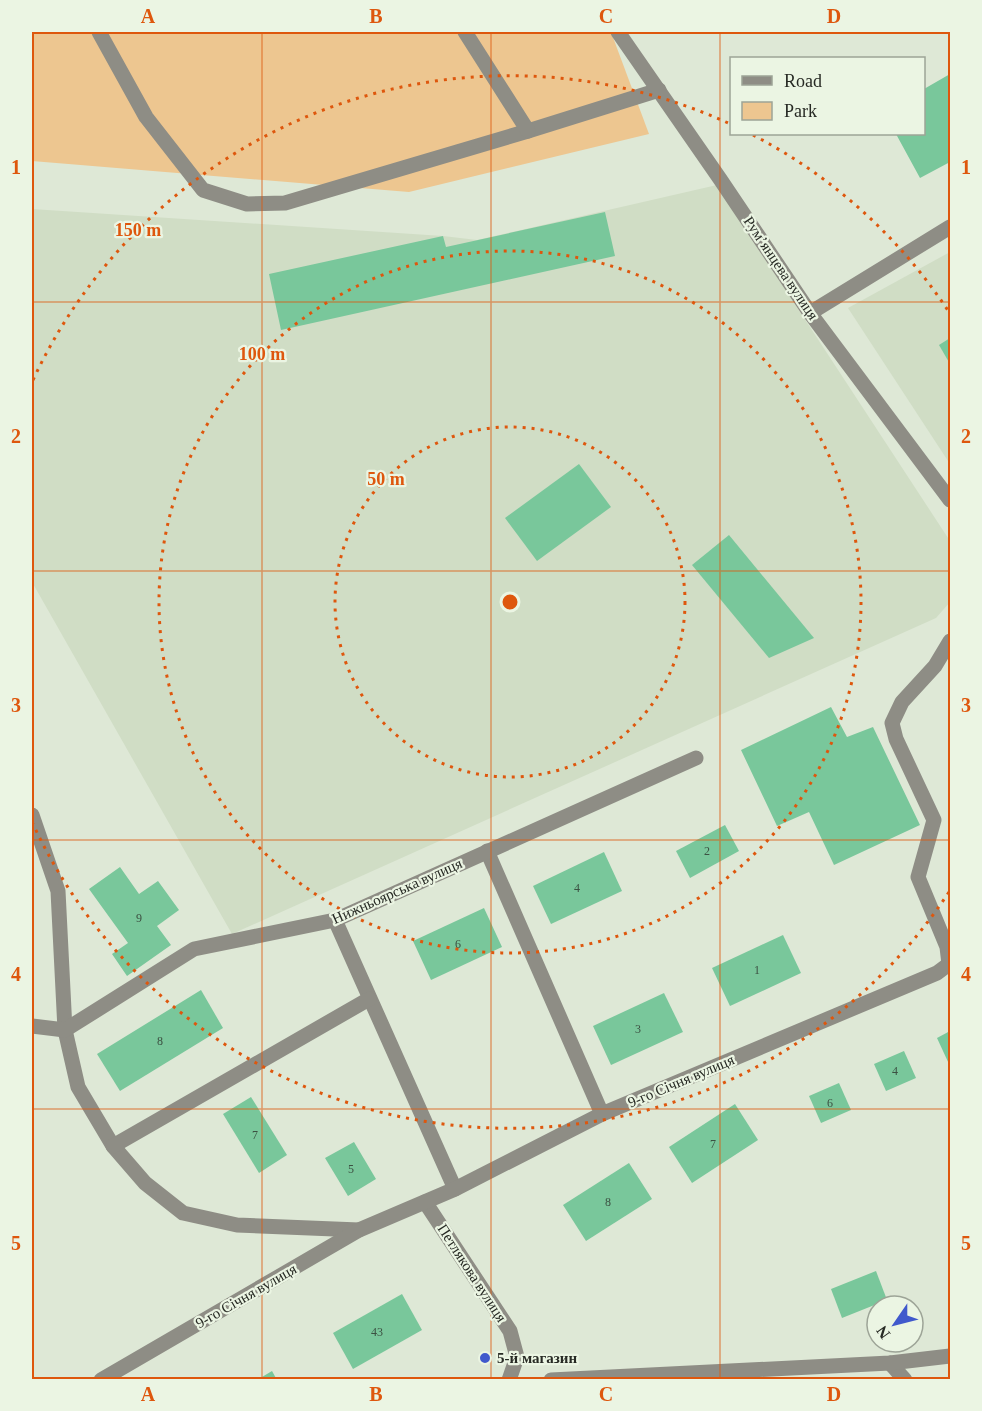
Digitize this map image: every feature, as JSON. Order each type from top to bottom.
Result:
[{"type":"street","points":[[99,32],[146,117],[203,190],[246,204],[285,203],[659,90]]},
{"type":"street","points":[[465,32],[528,131]]},
{"type":"street","name":"Рум’янцева вулиця","points":[[618,32],[810,313],[951,500]]},
{"type":"street","points":[[810,313],[951,227]]},
{"type":"street","name":"9-го Січня вулиця","points":[[101,1380],[359,1230],[455,1189],[602,1114],[937,973],[949,964],[947,947],[918,877],[934,820],[896,739],[892,723],[902,702],[935,666],[951,641]]},
{"type":"street","name":"Нижньоярська вулиця","points":[[65,1030],[194,949],[335,920],[696,758]]},
{"type":"street","points":[[32,814],[58,891],[65,1030],[78,1087],[113,1146],[145,1183],[183,1213],[237,1225],[359,1230]]},
{"type":"street","points":[[487,851],[602,1114]]},
{"type":"street","points":[[335,920],[455,1189]]},
{"type":"street","points":[[113,1146],[369,999]]},
{"type":"street","points":[[32,1026],[65,1030]]},
{"type":"street","name":"Петлякова вулиця","points":[[425,1202],[510,1331],[517,1357],[509,1380]]},
{"type":"street","points":[[551,1380],[890,1363],[951,1356]]},
{"type":"street","points":[[890,1363],[905,1380]]},
{"type":"shaded area","points":[[717,185],[950,541],[950,602],[936,618],[232,934],[32,582],[32,209],[477,240]]},
{"type":"shaded area","points":[[950,252],[950,464],[848,308]]},
{"type":"green space","points":[[32,32],[611,32],[649,134],[409,192],[32,161]]},
{"type":"building","points":[[950,74],[950,162],[920,178],[897,135],[925,135],[925,88]]},
{"type":"building","points":[[605,212],[615,256],[281,330],[269,274],[443,236],[446,247]]},
{"type":"building","points":[[950,338],[950,364],[939,345]]},
{"type":"building","points":[[579,464],[611,507],[537,561],[505,518]]},
{"type":"building","points":[[729,535],[814,638],[769,658],[692,565]]},
{"type":"building","points":[[831,707],[847,737],[873,727],[920,825],[834,865],[809,812],[777,826],[741,750]]},
{"type":"building","points":[[725,825],[739,851],[690,878],[676,851]]},
{"type":"building","points":[[604,852],[622,891],[551,924],[533,886]]},
{"type":"building","points":[[120,867],[139,894],[158,881],[179,910],[157,926],[171,945],[127,976],[112,954],[128,943],[89,889]]},
{"type":"building","points":[[484,908],[502,947],[431,980],[413,941]]},
{"type":"building","points":[[783,935],[801,973],[730,1006],[712,968]]},
{"type":"building","points":[[201,990],[223,1028],[120,1091],[97,1054]]},
{"type":"building","points":[[664,993],[683,1032],[611,1065],[593,1026]]},
{"type":"building","points":[[950,1031],[950,1064],[949,1064],[937,1038]]},
{"type":"building","points":[[904,1051],[916,1078],[886,1091],[874,1064]]},
{"type":"building","points":[[839,1083],[851,1110],[821,1123],[809,1096]]},
{"type":"building","points":[[251,1097],[287,1155],[259,1173],[223,1114]]},
{"type":"building","points":[[735,1104],[758,1140],[692,1183],[669,1147]]},
{"type":"building","points":[[354,1142],[376,1179],[348,1196],[325,1158]]},
{"type":"building","points":[[629,1163],[652,1199],[586,1241],[563,1205]]},
{"type":"building","points":[[876,1271],[885,1294],[865,1294],[865,1309],[842,1318],[831,1289]]},
{"type":"building","points":[[402,1294],[422,1330],[353,1369],[333,1333]]},
{"type":"building","points":[[272,1371],[277,1380],[257,1380]]},
{"type":"place","name":"5-й магазин","points":[[485,1358]]}]
